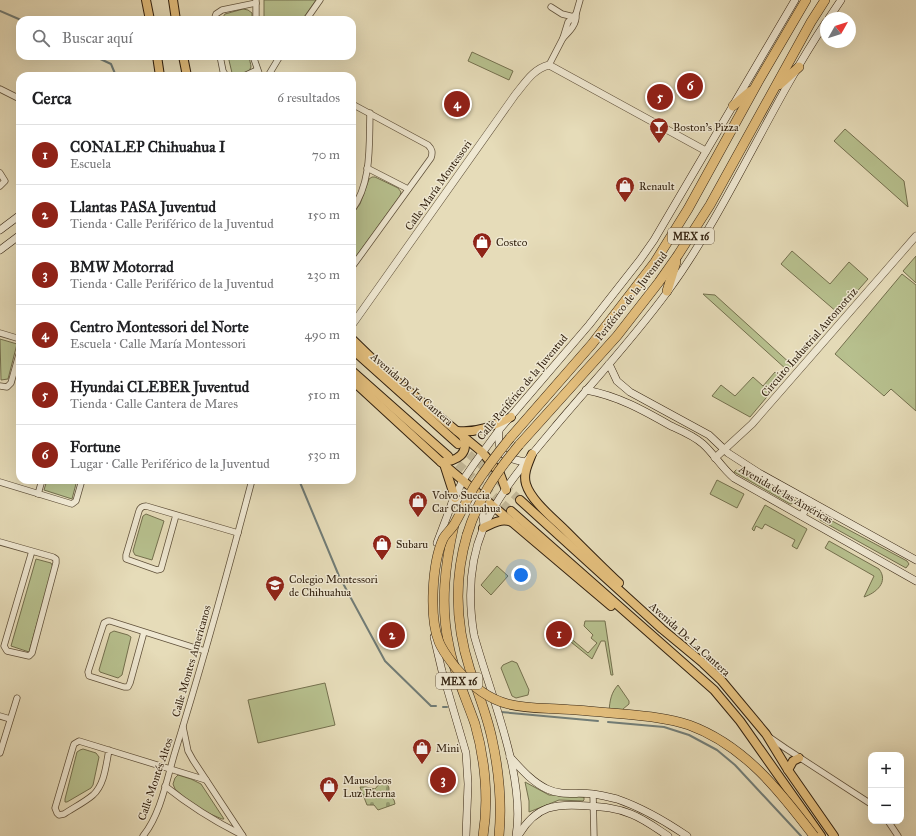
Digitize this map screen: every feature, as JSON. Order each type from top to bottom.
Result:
[{"type":"highway","name":"Periférico de la Juventud","points":[[454,525],[488,466],[510,438],[592,344],[655,262],[688,209],[755,87],[806,0]]},
{"type":"highway","name":"Periférico de la Juventud","points":[[499,836],[500,806],[496,762],[492,739],[463,644],[459,620],[458,581],[463,549],[472,518],[484,493],[504,463],[617,336],[654,289],[678,255],[710,204],[811,22],[825,0]]},
{"type":"highway","points":[[773,91],[799,67]]},
{"type":"highway","points":[[733,106],[755,87]]},
{"type":"highway","points":[[667,291],[678,255]]},
{"type":"highway","points":[[454,525],[443,538],[438,553],[434,580],[433,611],[439,643],[447,657],[470,682],[487,695],[506,703],[526,708],[595,711],[659,717],[689,725],[728,744],[762,773],[814,836]]},
{"type":"highway","name":"MEX 16","points":[[454,525],[444,584],[446,625],[448,646],[452,661],[475,725],[483,756],[486,805],[483,836]]},
{"type":"main road","points":[[146,0],[149,16]]},
{"type":"main road","points":[[173,0],[175,16]]},
{"type":"main road","name":"Calle Periférico de la Juventud","points":[[466,836],[468,784],[466,753],[438,657],[431,615],[430,596],[433,562],[442,529],[453,500],[463,480],[482,452],[589,325],[640,260],[669,215],[795,0]]},
{"type":"main road","points":[[833,12],[841,0]]},
{"type":"main road","points":[[517,836],[517,803],[510,756],[474,636],[471,619],[470,580],[478,541],[495,507],[525,462],[609,364],[682,270],[724,200],[820,32]]},
{"type":"main road","points":[[158,60],[159,72]]},
{"type":"main road","points":[[184,60],[186,72]]},
{"type":"main road","points":[[549,64],[706,151]]},
{"type":"main road","name":"Calle María Montessori","points":[[356,319],[515,95],[532,74],[539,68],[549,64]]},
{"type":"main road","points":[[0,230],[16,218]]},
{"type":"main road","name":"Circuito Industrial Automotriz","points":[[715,458],[752,424],[916,236]]},
{"type":"main road","points":[[0,250],[16,238]]},
{"type":"main road","points":[[356,343],[387,373],[482,452],[500,474],[506,490]]},
{"type":"main road","name":"Avenida De La Cantera","points":[[356,353],[458,444]]},
{"type":"main road","name":"Avenida de las Américas","points":[[609,364],[617,381],[630,392],[709,435],[724,449],[743,463],[916,560]]},
{"type":"main road","points":[[356,376],[448,456]]},
{"type":"main road","points":[[356,384],[442,463],[646,635],[670,650]]},
{"type":"main road","name":"Avenida de las Américas","points":[[586,390],[626,401],[694,438],[706,447],[725,470],[734,478],[916,581]]},
{"type":"main road","points":[[626,401],[630,392]]},
{"type":"main road","points":[[460,433],[484,429],[511,417]]},
{"type":"main road","points":[[500,430],[498,446],[501,451],[512,460],[525,462]]},
{"type":"main road","points":[[442,463],[451,461],[462,454],[465,447],[465,442],[460,433]]},
{"type":"main road","points":[[532,454],[525,475],[529,491],[545,510],[648,612],[662,629]]},
{"type":"main road","points":[[442,463],[453,500],[467,499],[474,502],[480,508],[484,516],[484,527]]},
{"type":"main road","name":"Avenida De La Cantera","points":[[520,500],[720,680],[766,734],[788,770],[834,836]]},
{"type":"main road","points":[[802,516],[809,501]]},
{"type":"main road","name":"Avenida De La Cantera","points":[[511,511],[710,686],[726,703],[821,836]]},
{"type":"main road","points":[[484,527],[500,520],[512,522]]},
{"type":"main road","points":[[510,756],[534,781],[548,790],[562,793],[593,794],[615,799],[638,807],[658,817],[687,836]]},
{"type":"main road","points":[[788,770],[793,761],[799,758]]},
{"type":"main road","points":[[517,836],[524,827],[544,809],[556,805],[570,804],[614,808],[632,814],[668,836]]},
{"type":"street","points":[[309,16],[320,0]]},
{"type":"street","points":[[549,64],[563,38],[568,22],[575,16],[580,0]]},
{"type":"street","points":[[215,16],[222,10],[256,2],[256,16]]},
{"type":"street","points":[[551,7],[562,14],[575,16]]},
{"type":"street","points":[[221,60],[224,72]]},
{"type":"street","points":[[253,72],[257,70],[254,60]]},
{"type":"street","points":[[270,72],[278,60]]},
{"type":"street","points":[[0,89],[16,97]]},
{"type":"street","points":[[356,106],[430,148],[432,154],[431,158],[356,261]]},
{"type":"street","points":[[356,202],[362,191],[367,168],[370,113]]},
{"type":"street","points":[[367,168],[408,189]]},
{"type":"street","points":[[0,173],[5,181],[0,186]]},
{"type":"street","points":[[0,333],[16,338]]},
{"type":"street","points":[[0,386],[7,387],[11,383],[16,365]]},
{"type":"street","points":[[0,482],[72,504],[76,501],[81,484]]},
{"type":"street","points":[[38,494],[41,484]]},
{"type":"street","name":"Calle Montes Americanos","points":[[242,836],[188,751],[183,726],[251,484]]},
{"type":"street","points":[[176,515],[161,569],[157,570],[128,561],[126,559],[140,508],[146,506],[238,533]]},
{"type":"street","points":[[0,542],[32,551],[53,557],[56,559],[32,653],[29,656],[7,651],[4,646],[32,551]]},
{"type":"street","points":[[144,632],[128,687],[89,676],[88,672],[105,622],[110,621],[205,651]]},
{"type":"street","points":[[0,753],[17,698]]},
{"type":"street","points":[[0,716],[10,720]]},
{"type":"street","name":"Calle Montés Altos","points":[[143,836],[152,823],[183,726]]},
{"type":"street","points":[[766,734],[799,758],[868,802]]},
{"type":"street","points":[[109,750],[102,781],[97,790],[90,798],[64,814],[59,815],[55,808],[74,744],[76,742],[82,741],[206,780]]},
{"type":"street","points":[[165,786],[200,812],[242,836]]},
{"type":"street","points":[[593,794],[594,836]]},
{"type":"street","points":[[890,824],[898,836]]},
{"type":"green space","points":[[264,0],[316,0],[305,16],[264,16]]},
{"type":"green space","points":[[243,9],[252,13],[252,16],[224,16],[225,14]]},
{"type":"green space","points":[[472,52],[513,71],[509,80],[468,61]]},
{"type":"green space","points":[[229,60],[250,60],[251,67],[248,71],[232,72]]},
{"type":"green space","points":[[845,129],[904,181],[908,207],[834,141]]},
{"type":"green space","points":[[375,177],[398,188],[401,192],[400,196],[356,256],[356,210],[360,204],[369,179]]},
{"type":"green space","points":[[792,251],[830,284],[849,262],[868,279],[838,313],[781,264]]},
{"type":"green space","points":[[916,256],[916,283],[903,271]]},
{"type":"green space","points":[[902,274],[916,285],[916,411],[891,389],[884,396],[835,354]]},
{"type":"green space","points":[[703,294],[715,295],[792,365],[787,370]]},
{"type":"green space","points":[[0,339],[16,344],[8,379],[1,380]]},
{"type":"green space","points":[[775,372],[782,379],[750,417],[712,396],[721,385],[735,396],[753,377],[763,386]]},
{"type":"green space","points":[[739,470],[796,501],[796,503],[790,504],[734,472]]},
{"type":"green space","points":[[717,480],[744,494],[737,508],[710,494]]},
{"type":"green space","points":[[46,484],[76,484],[72,499],[44,490]]},
{"type":"green space","points":[[765,505],[807,529],[797,549],[792,546],[795,540],[765,524],[762,529],[756,526],[754,531],[752,529]]},
{"type":"green space","points":[[146,514],[164,521],[152,560],[135,555],[133,551],[143,516]]},
{"type":"green space","points":[[819,514],[907,561],[909,564],[906,568],[820,520],[817,517]]},
{"type":"green space","points":[[829,541],[879,569],[883,578],[882,583],[877,590],[864,597],[874,576],[825,548]]},
{"type":"green space","points":[[36,559],[51,563],[53,567],[29,652],[11,646]]},
{"type":"green space","points":[[497,566],[508,576],[491,595],[481,585]]},
{"type":"green space","points":[[585,621],[605,621],[613,675],[611,675],[605,641],[601,641],[592,659],[566,638],[568,636],[588,653],[597,643],[591,638],[593,635],[584,626]]},
{"type":"green space","points":[[114,631],[131,637],[122,675],[118,678],[100,672],[99,670],[110,633]]},
{"type":"green space","points":[[512,661],[517,663],[529,690],[528,695],[516,698],[512,696],[501,668],[503,665]]},
{"type":"green space","points":[[325,683],[335,725],[258,743],[248,700]]},
{"type":"green space","points":[[618,685],[629,701],[629,704],[617,714],[609,711],[611,697]]},
{"type":"green space","points":[[83,749],[96,753],[99,757],[93,785],[91,788],[65,802],[77,752]]},
{"type":"green space","points":[[178,775],[201,784],[224,819],[196,808],[175,789],[173,784]]},
{"type":"green space","points":[[384,782],[389,787],[388,793],[394,800],[395,804],[378,810],[374,805],[367,805],[360,787],[375,789],[380,783]]},
{"type":"green space","points":[[525,782],[549,795],[584,797],[584,800],[559,800],[529,812],[529,801]]},
{"type":"waterway","points":[[0,11],[16,18]]},
{"type":"waterway","points":[[102,60],[111,64],[114,72]]},
{"type":"waterway","points":[[301,484],[339,576],[385,661],[431,706],[436,706]]},
{"type":"waterway","points":[[501,712],[598,721]]},
{"type":"waterway","points":[[608,722],[664,727],[689,735],[717,750],[735,765],[801,836]]},
{"type":"tunnel","points":[[460,446],[520,500]]},
{"type":"tunnel","points":[[449,456],[511,511]]},
{"type":"place","name":"Fortune","points":[[690,86]]},
{"type":"place","name":"Hyundai CLEBER Juventud","points":[[660,97]]},
{"type":"place","name":"Centro Montessori del Norte","points":[[457,104]]},
{"type":"place","name":"Boston's Pizza","points":[[659,144]]},
{"type":"place","name":"Renault","points":[[625,203]]},
{"type":"place","name":"Costco","points":[[482,259]]},
{"type":"place","name":"Volvo Suecia Car Chihuahua","points":[[418,518]]},
{"type":"place","name":"Subaru","points":[[382,561]]},
{"type":"place","name":"Colegio Montessori de Chihuahua","points":[[275,602]]},
{"type":"place","name":"CONALEP Chihuahua I","points":[[559,634]]},
{"type":"place","name":"Llantas PASA Juventud","points":[[392,635]]},
{"type":"place","name":"Mini","points":[[422,765]]},
{"type":"place","name":"BMW Motorrad","points":[[443,780]]},
{"type":"place","name":"Mausoleos Luz Eterna","points":[[329,803]]}]
